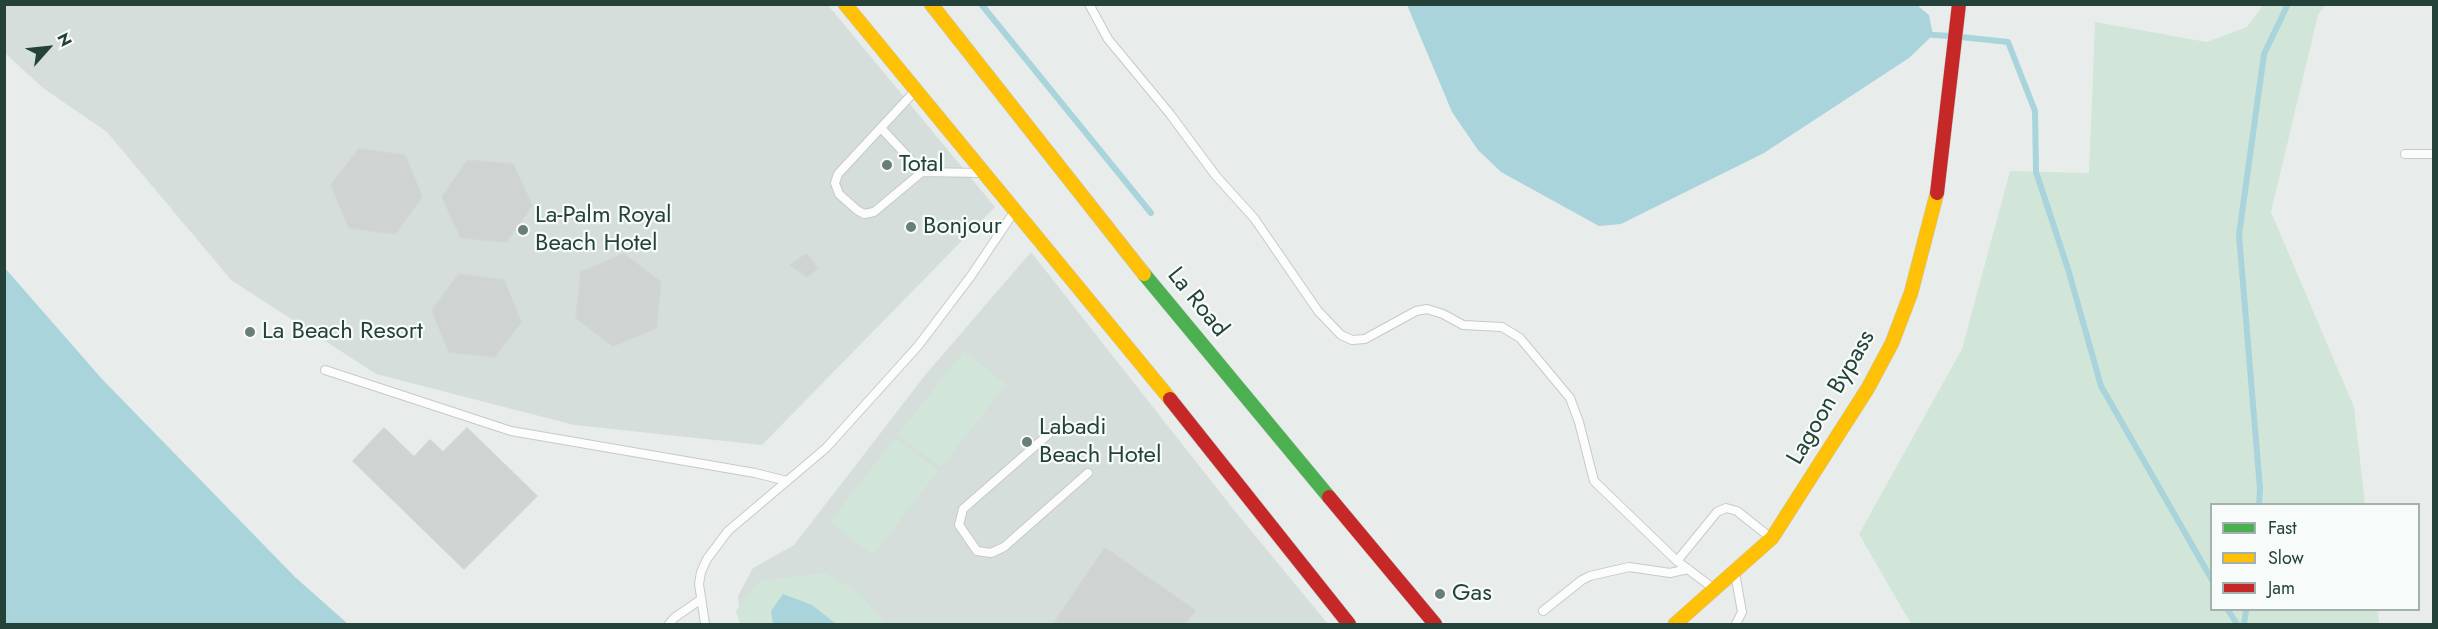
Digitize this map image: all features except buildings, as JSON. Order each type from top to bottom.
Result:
[{"type":"main road","points":[[845,4],[1014,212],[1124,342],[1349,624]]},
{"type":"main road","name":"La Road","points":[[931,4],[1170,306],[1435,624]]},
{"type":"main road","name":"Lagoon Bypass","points":[[1676,624],[1772,538],[1868,388],[1896,333],[1911,293],[1936,201],[1959,4]]},
{"type":"lane","points":[[1090,5],[1108,39],[1170,114],[1216,176],[1254,218],[1318,311],[1341,335],[1352,340],[1365,339],[1416,311],[1427,309],[1443,314],[1463,325],[1502,327],[1520,338],[1569,398],[1579,422],[1594,481],[1677,561],[1715,591]]},
{"type":"lane","points":[[915,91],[838,174],[835,183],[839,194],[864,214],[874,212],[922,172],[983,173]]},
{"type":"lane","points":[[881,128],[922,172]]},
{"type":"lane","points":[[2405,154],[2433,154]]},
{"type":"lane","points":[[705,624],[700,600],[700,572],[728,531],[826,448],[918,346],[971,276],[1014,212]]},
{"type":"lane","points":[[325,370],[511,431],[755,473],[787,481]]},
{"type":"lane","points":[[1050,433],[963,509],[959,525],[977,551],[991,553],[1004,547],[1088,473]]},
{"type":"lane","points":[[1677,561],[1717,512],[1726,508],[1737,511],[1772,538]]},
{"type":"lane","points":[[1543,611],[1590,576],[1629,567],[1670,573],[1688,570]]},
{"type":"lane","points":[[1734,573],[1742,612],[1736,624]]},
{"type":"lane","points":[[669,624],[700,600]]},
{"type":"shaded area","name":"La-Palm Royal Beach Hotel","points":[[4,5],[828,5],[995,207],[762,445],[574,425],[376,374],[231,280],[107,132],[43,88],[5,53]]},
{"type":"shaded area","name":"Labadi Beach Hotel","points":[[1031,252],[1234,510],[1328,624],[741,624],[738,596],[753,568],[794,545],[926,374]]},
{"type":"green space","points":[[2264,4],[2325,5],[2318,15],[2271,212],[2354,407],[2365,503],[2210,503],[2210,611],[2378,611],[2379,624],[1911,624],[1859,534],[1962,349],[2010,171],[2089,173],[2095,22],[2207,42],[2247,27]]},
{"type":"green space","points":[[964,351],[1006,385],[941,467],[898,435]]},
{"type":"green space","points":[[895,438],[938,471],[873,555],[830,522]]},
{"type":"green space","points":[[826,573],[859,593],[885,624],[740,624],[736,611],[759,581]]},
{"type":"water","points":[[1407,5],[1917,5],[1929,15],[1933,35],[1909,58],[1764,153],[1621,224],[1599,226],[1501,172],[1478,150],[1452,112]]},
{"type":"water","points":[[4,267],[102,379],[295,577],[348,624],[5,624]]},
{"type":"water","points":[[783,594],[812,605],[836,624],[773,624],[771,611]]},
{"type":"waterway","points":[[981,4],[1151,213]]},
{"type":"waterway","points":[[2259,503],[2260,489],[2239,235],[2264,54],[2288,4]]},
{"type":"waterway","points":[[1933,35],[1951,36]]},
{"type":"waterway","points":[[1961,37],[2008,42],[2035,111],[2036,172],[2068,269],[2101,386],[2210,577]]},
{"type":"waterway","points":[[2229,611],[2237,624]]},
{"type":"waterway","points":[[2244,624],[2246,611]]},
{"type":"traffic: fast","points":[[1144,274],[1329,497]]},
{"type":"traffic: slow","points":[[845,4],[1170,399]]},
{"type":"traffic: slow","points":[[931,4],[1144,274]]},
{"type":"traffic: slow","points":[[1675,624],[1772,538],[1868,388],[1892,343],[1911,293],[1937,193]]},
{"type":"traffic: jam","points":[[1937,193],[1959,4]]},
{"type":"traffic: jam","points":[[1170,399],[1349,624]]},
{"type":"traffic: jam","points":[[1329,497],[1435,624]]},
{"type":"place","name":"Total","points":[[887,165]]},
{"type":"place","name":"Bonjour","points":[[911,227]]},
{"type":"place","name":"La-Palm Royal Beach Hotel","points":[[523,230]]},
{"type":"place","name":"La Beach Resort","points":[[250,332]]},
{"type":"place","name":"Labadi Beach Hotel","points":[[1027,442]]},
{"type":"place","name":"Gas","points":[[1440,594]]}]
